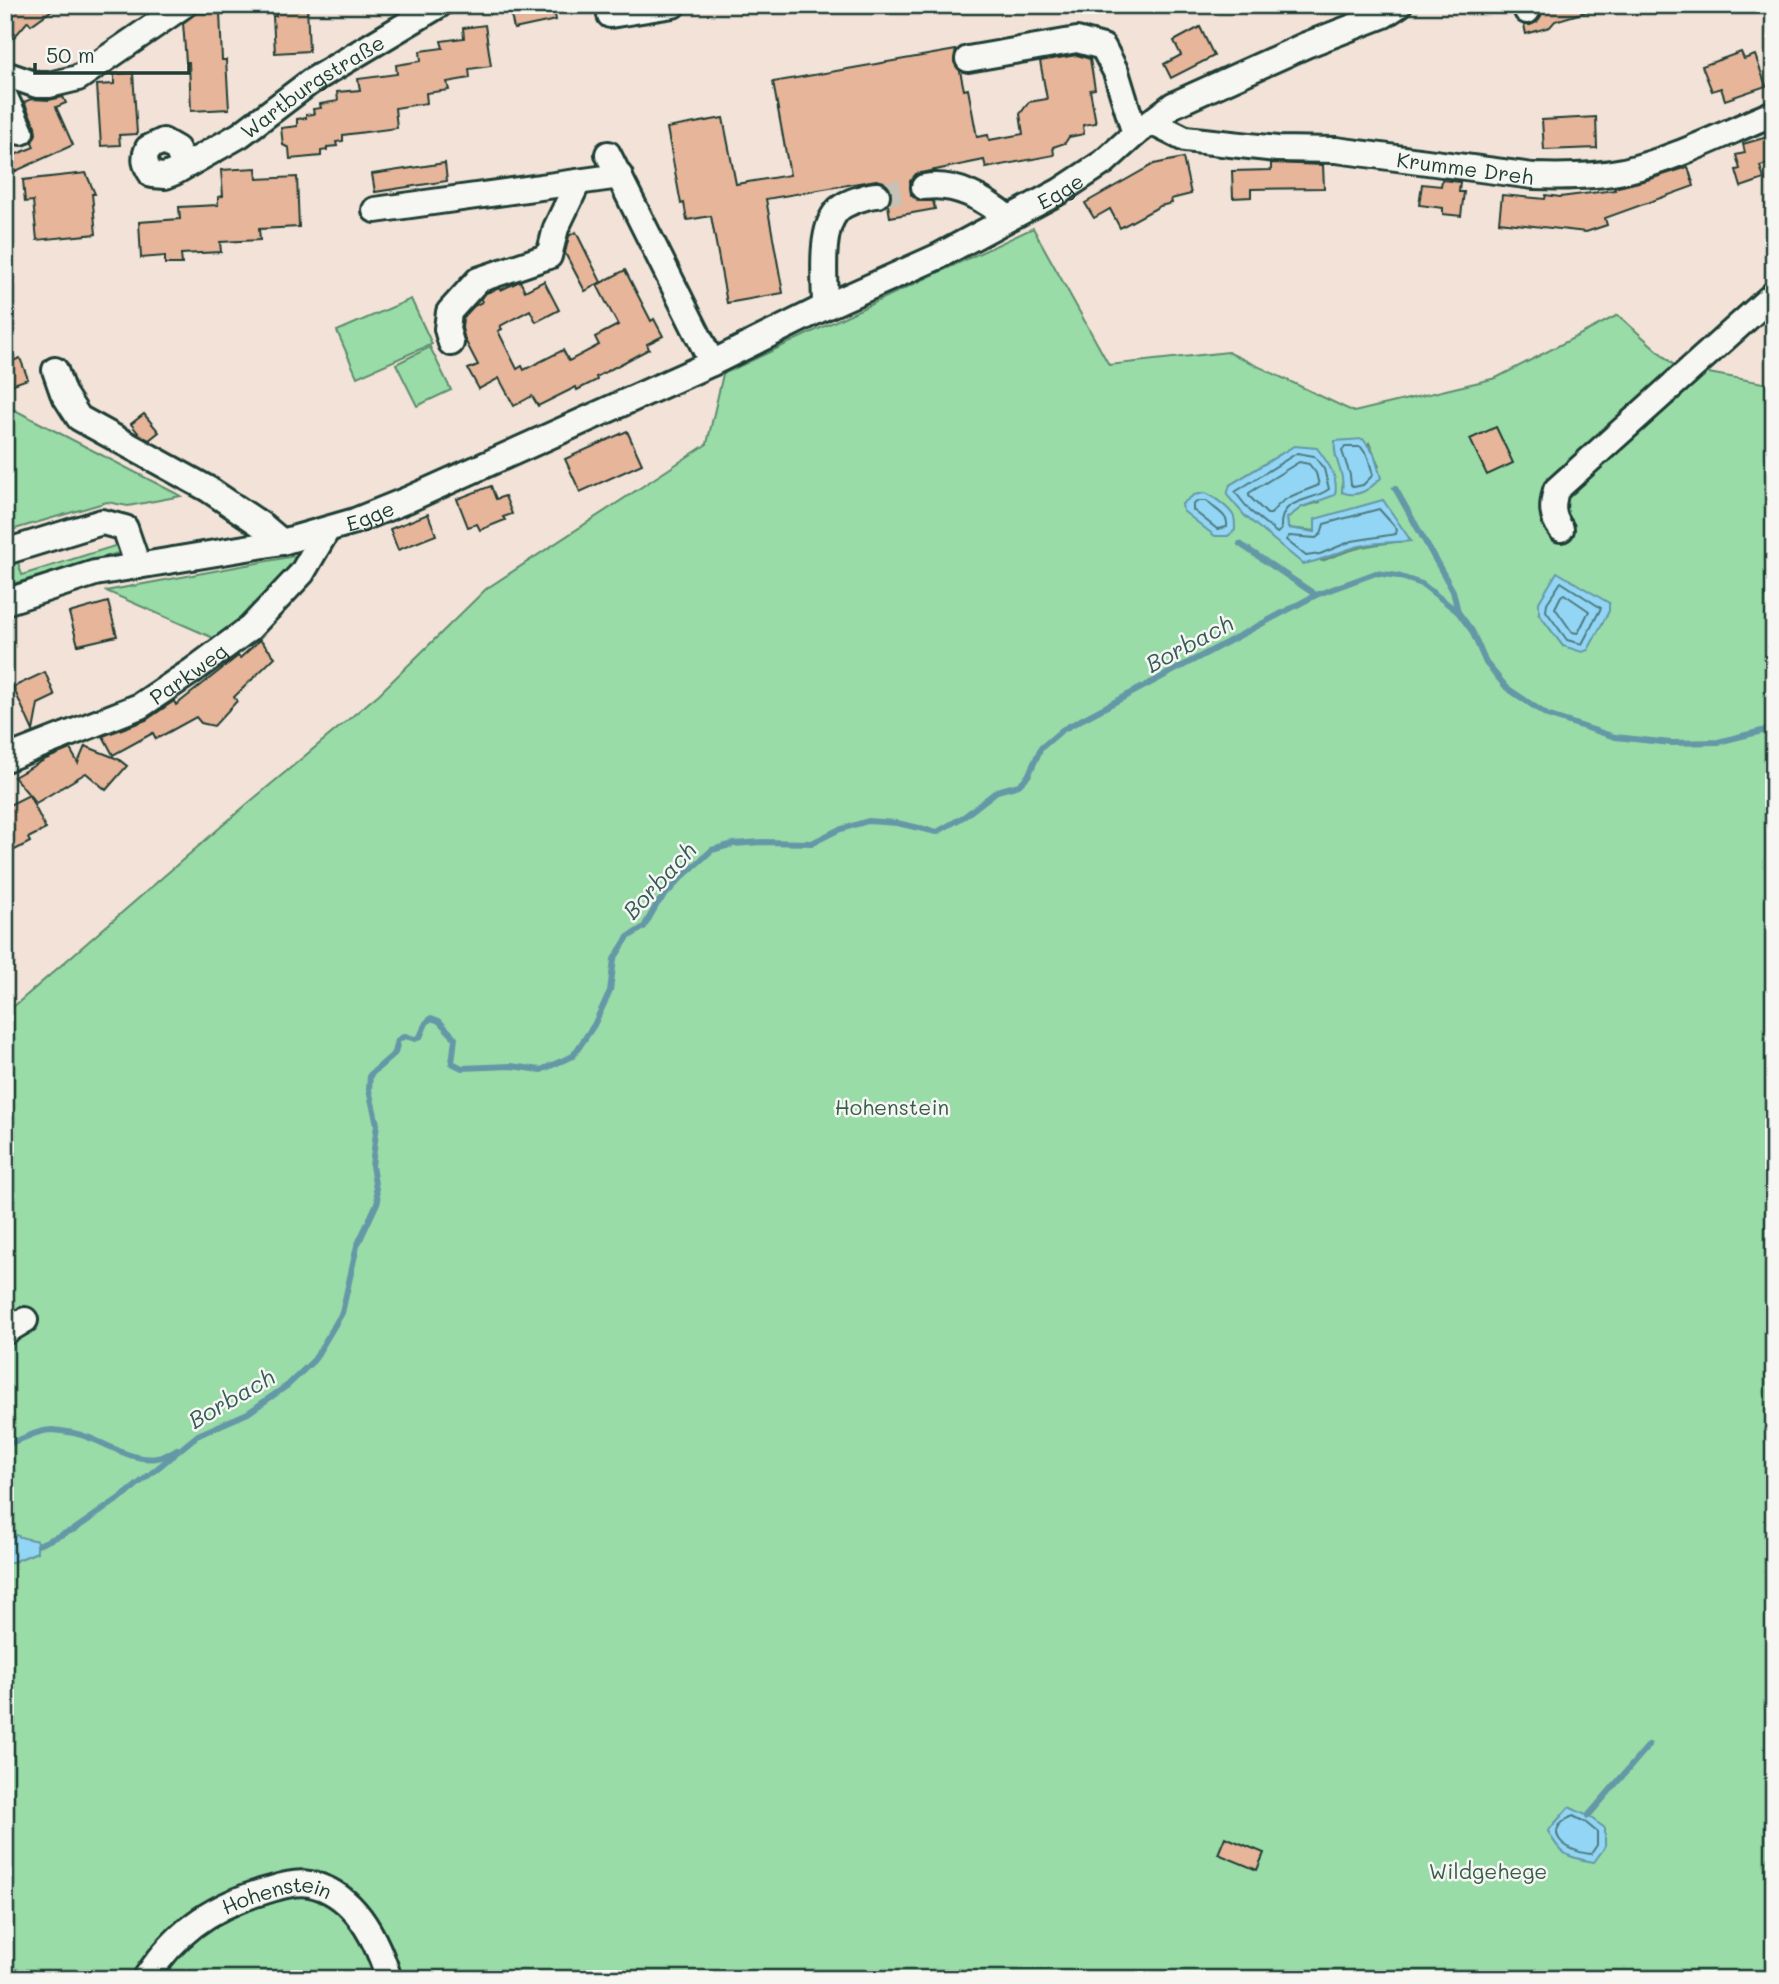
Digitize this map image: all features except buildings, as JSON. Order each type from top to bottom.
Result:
[{"type":"street","points":[[5,74],[37,85],[78,78],[184,5]]},
{"type":"street","name":"Wartburgstraße","points":[[184,166],[240,135],[310,82],[439,5]]},
{"type":"street","points":[[610,15],[673,5]]},
{"type":"street","name":"Egge","points":[[5,602],[94,573],[282,542],[327,530],[407,500],[712,363],[825,307],[937,257],[1071,184],[1104,162],[1174,105],[1306,45],[1384,15],[1399,5]]},
{"type":"street","points":[[968,58],[1077,40],[1103,47],[1143,128]]},
{"type":"street","points":[[5,97],[21,132]]},
{"type":"street","name":"Krumme Dreh","points":[[1143,128],[1185,139],[1277,149],[1336,150],[1533,176],[1559,177],[1621,171],[1650,163],[1774,113]]},
{"type":"street","points":[[608,154],[712,363]]},
{"type":"street","points":[[375,209],[620,176]]},
{"type":"street","points":[[451,343],[447,329],[449,312],[478,280],[548,256],[556,228],[579,182]]},
{"type":"street","points":[[924,187],[936,185],[962,190],[1008,218]]},
{"type":"street","points":[[825,307],[825,242],[830,222],[837,210],[846,204],[877,195]]},
{"type":"street","points":[[1561,529],[1554,520],[1556,490],[1774,295]]},
{"type":"street","points":[[55,370],[63,393],[79,418],[208,489],[282,542]]},
{"type":"street","points":[[5,552],[102,522],[125,528],[138,566]]},
{"type":"street","name":"Parkweg","points":[[5,759],[139,706],[192,671],[250,628],[302,573],[327,530]]},
{"type":"street","name":"Hohenstein","points":[[145,1979],[182,1934],[209,1913],[233,1901],[287,1884],[309,1884],[332,1892],[356,1912],[380,1951],[388,1979]]},
{"type":"green space","name":"Hohenstein","points":[[1033,228],[1109,365],[1228,352],[1354,412],[1496,378],[1618,315],[1676,367],[1774,385],[1774,1979],[5,1979],[5,1565],[37,1552],[37,1541],[15,1535],[5,1527],[5,1014],[246,805],[379,694],[486,589],[707,444],[723,374]],"holes":[[[1369,443],[1379,466],[1342,492],[1343,477]],[[1293,447],[1320,502],[1302,507],[1287,518],[1288,528],[1410,541],[1365,546],[1322,561],[1230,485]],[[1604,601],[1609,603],[1563,646],[1539,614]]]},
{"type":"green space","points":[[411,299],[432,344],[357,377],[337,331]]},
{"type":"green space","points":[[430,347],[451,390],[417,406],[396,364]]},
{"type":"green space","points":[[5,405],[181,496],[128,506],[107,502],[5,534]]},
{"type":"green space","points":[[124,543],[125,551],[5,586],[5,558],[15,553],[22,575]]},
{"type":"green space","points":[[311,553],[264,600],[218,640],[106,591]]},
{"type":"water","points":[[1363,439],[1374,454],[1381,478],[1358,494],[1342,492],[1335,441]]},
{"type":"water","points":[[1294,446],[1317,448],[1332,470],[1336,488],[1335,495],[1302,507],[1287,518],[1288,528],[1315,532],[1315,519],[1383,500],[1411,541],[1363,545],[1303,564],[1245,516],[1227,495],[1230,485]]},
{"type":"water","points":[[1205,493],[1221,503],[1234,517],[1235,530],[1228,536],[1215,536],[1183,511],[1182,504],[1194,495]]},
{"type":"water","points":[[1557,572],[1609,603],[1609,611],[1588,650],[1582,652],[1563,646],[1539,614],[1539,602]]},
{"type":"water","points":[[5,1527],[15,1535],[37,1541],[37,1552],[5,1565]]},
{"type":"water","points":[[1569,1807],[1605,1828],[1605,1847],[1594,1862],[1566,1854],[1557,1846],[1548,1831]]},
{"type":"waterway","points":[[1395,488],[1453,591],[1458,612]]},
{"type":"waterway","points":[[1240,544],[1316,595]]},
{"type":"waterway","name":"Borbach","points":[[38,1545],[75,1529],[127,1493],[198,1435],[248,1413],[288,1385],[314,1360],[342,1313],[357,1246],[378,1201],[372,1166],[377,1124],[369,1090],[370,1075],[395,1053],[398,1040],[405,1036],[415,1039],[420,1037],[431,1018],[439,1021],[455,1038],[452,1063],[462,1068],[511,1066],[541,1070],[573,1056],[594,1025],[610,991],[614,959],[628,937],[644,927],[657,904],[712,850],[733,844],[812,843],[838,830],[868,821],[897,823],[937,832],[965,816],[997,791],[1019,785],[1028,776],[1041,748],[1062,730],[1316,595],[1376,573],[1398,576],[1422,584],[1458,612],[1472,631],[1486,663],[1507,688],[1547,715],[1615,737],[1671,743],[1718,742],[1774,728]]},
{"type":"waterway","points":[[5,1444],[52,1430],[81,1435],[140,1458],[160,1457],[177,1449]]},
{"type":"waterway","points":[[1588,1816],[1649,1745]]},
{"type":"tunnel","points":[[877,195],[924,187]]},
{"type":"park label","name":"Wildgehege","points":[[1488,1870]]}]
